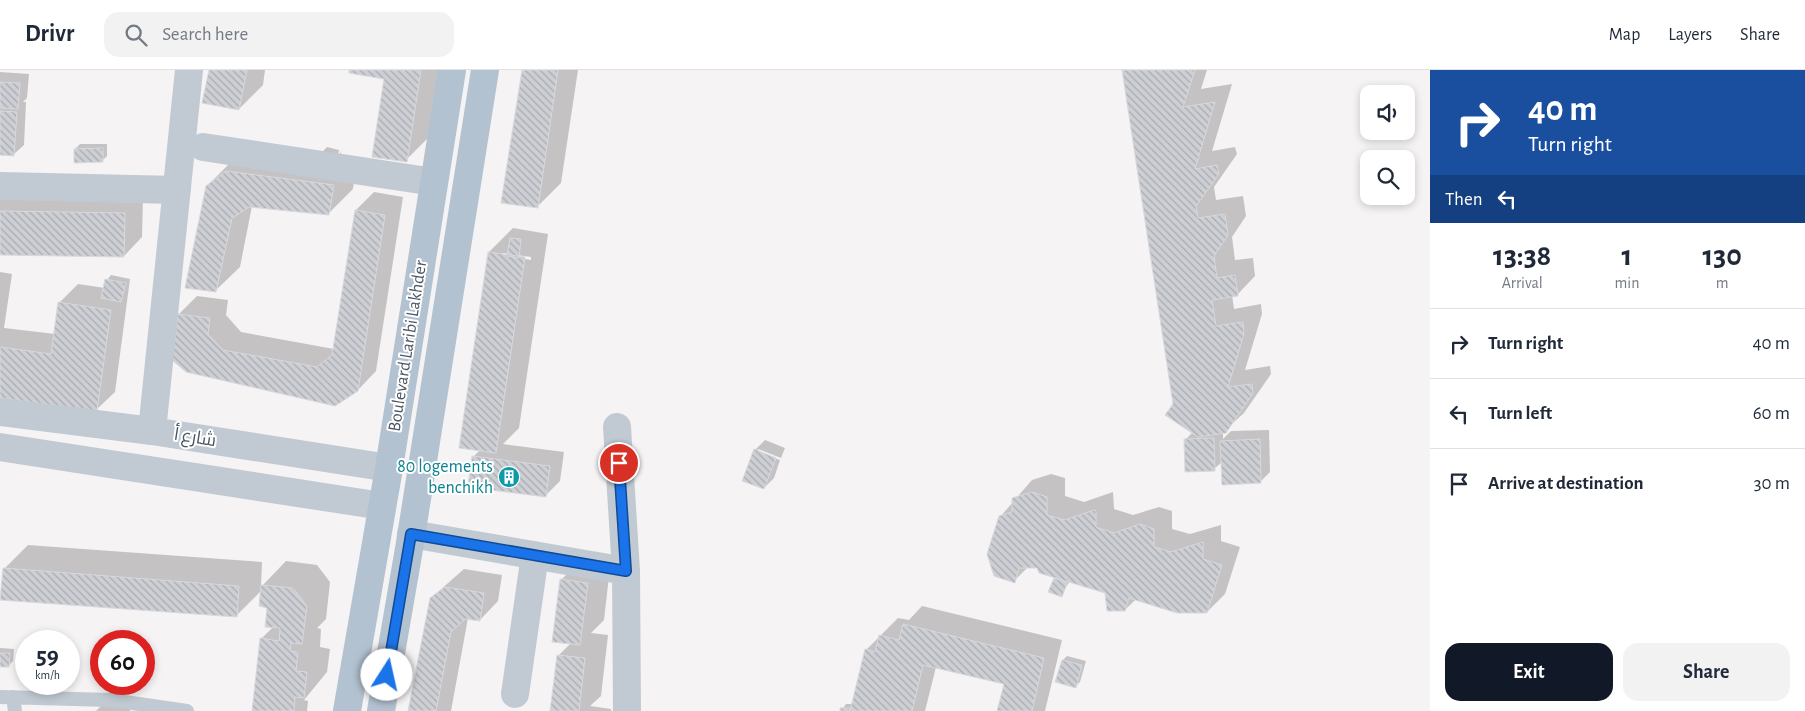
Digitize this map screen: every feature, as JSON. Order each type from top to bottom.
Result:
[{"type":"main road","name":"Boulevard Laribi Lakhder","points":[[346,711],[389,468],[452,70]]},
{"type":"main road","name":"Boulevard Laribi Lakhder","points":[[381,711],[485,70]]},
{"type":"main road","points":[[382,506],[418,492],[389,468]]},
{"type":"street","points":[[152,431],[189,70]]},
{"type":"street","points":[[203,147],[434,182]]},
{"type":"street","points":[[0,186],[177,190]]},
{"type":"street","name":"شارع أ","points":[[0,412],[152,431],[389,468]]},
{"type":"street","points":[[617,427],[626,571],[627,711]]},
{"type":"street","points":[[0,446],[382,506]]},
{"type":"street","points":[[411,534],[626,571]]},
{"type":"street","points":[[515,694],[535,555]]},
{"type":"lane","points":[[9,702],[111,700],[187,711]]},
{"type":"building","points":[[209,70],[247,70],[239,110],[202,103]]},
{"type":"building","points":[[349,70],[421,70],[407,162],[372,157],[384,79],[349,73]]},
{"type":"building","points":[[522,70],[558,70],[538,208],[501,203]]},
{"type":"building","points":[[1122,70],[1195,70],[1183,107],[1215,102],[1195,169],[1217,165],[1219,174],[1196,206],[1198,218],[1225,214],[1228,235],[1214,256],[1217,278],[1235,275],[1238,296],[1212,300],[1216,326],[1243,322],[1244,334],[1228,387],[1252,384],[1253,393],[1226,433],[1198,437],[1165,415],[1173,404]]},
{"type":"building","points":[[0,82],[20,83],[18,109],[0,108]]},
{"type":"building","points":[[0,111],[17,112],[14,156],[0,155]]},
{"type":"building","points":[[103,148],[103,162],[74,163],[74,149]]},
{"type":"building","points":[[226,171],[334,185],[329,215],[249,207],[232,218],[216,292],[185,288],[206,186]]},
{"type":"building","points":[[355,210],[385,215],[358,391],[335,406],[186,372],[172,360],[178,314],[210,318],[208,334],[223,350],[317,367],[332,355]]},
{"type":"building","points":[[0,211],[125,213],[124,257],[0,255]]},
{"type":"building","points":[[510,238],[521,239],[519,258],[507,256]]},
{"type":"building","points":[[488,252],[525,257],[496,453],[459,448]]},
{"type":"building","points":[[105,279],[126,283],[121,302],[101,298]]},
{"type":"building","points":[[58,302],[111,310],[97,411],[0,398],[0,347],[51,354]]},
{"type":"building","points":[[1214,438],[1215,471],[1185,472],[1184,439]]},
{"type":"building","points":[[1260,439],[1261,483],[1222,485],[1220,441]]},
{"type":"building","points":[[754,449],[776,458],[764,489],[742,481]]},
{"type":"building","name":"80 logements benchikh","points":[[472,456],[550,466],[546,497],[468,487]]},
{"type":"building","points":[[1032,492],[1047,497],[1047,515],[1065,520],[1094,510],[1096,511],[1096,527],[1114,533],[1140,524],[1154,529],[1154,547],[1171,552],[1203,542],[1203,559],[1222,565],[1207,613],[1177,613],[1129,598],[1125,611],[1107,611],[1105,593],[1039,573],[1037,568],[1019,568],[1015,583],[994,576],[987,554],[999,516],[1012,512],[1012,498]]},
{"type":"building","points":[[3,568],[239,586],[237,617],[0,600]]},
{"type":"building","points":[[1054,578],[1067,583],[1062,597],[1048,592]]},
{"type":"building","points":[[560,579],[588,583],[580,645],[552,642]]},
{"type":"building","points":[[261,585],[293,588],[307,606],[302,644],[291,643],[290,651],[298,652],[296,671],[307,672],[304,698],[295,697],[294,711],[252,711],[260,638],[279,641],[280,628],[265,627],[267,608],[259,606]]},
{"type":"building","points":[[445,587],[484,593],[480,621],[465,619],[451,632],[436,711],[408,711],[430,598]]},
{"type":"building","points":[[903,624],[1044,658],[1032,711],[997,711],[1004,684],[923,665],[912,711],[850,711],[865,649],[875,652],[879,635],[899,640]]},
{"type":"building","points":[[0,653],[10,653],[9,667],[0,667]]},
{"type":"building","points":[[557,655],[585,658],[579,711],[550,711]]},
{"type":"building","points":[[1062,660],[1082,665],[1076,688],[1055,682]]},
{"type":"building","points":[[840,708],[850,708],[849,711],[840,711]]},
{"type":"place","name":"80 logements benchikh","points":[[509,477]]},
{"type":"route","points":[[387,675],[411,534],[626,571],[619,463]]}]
